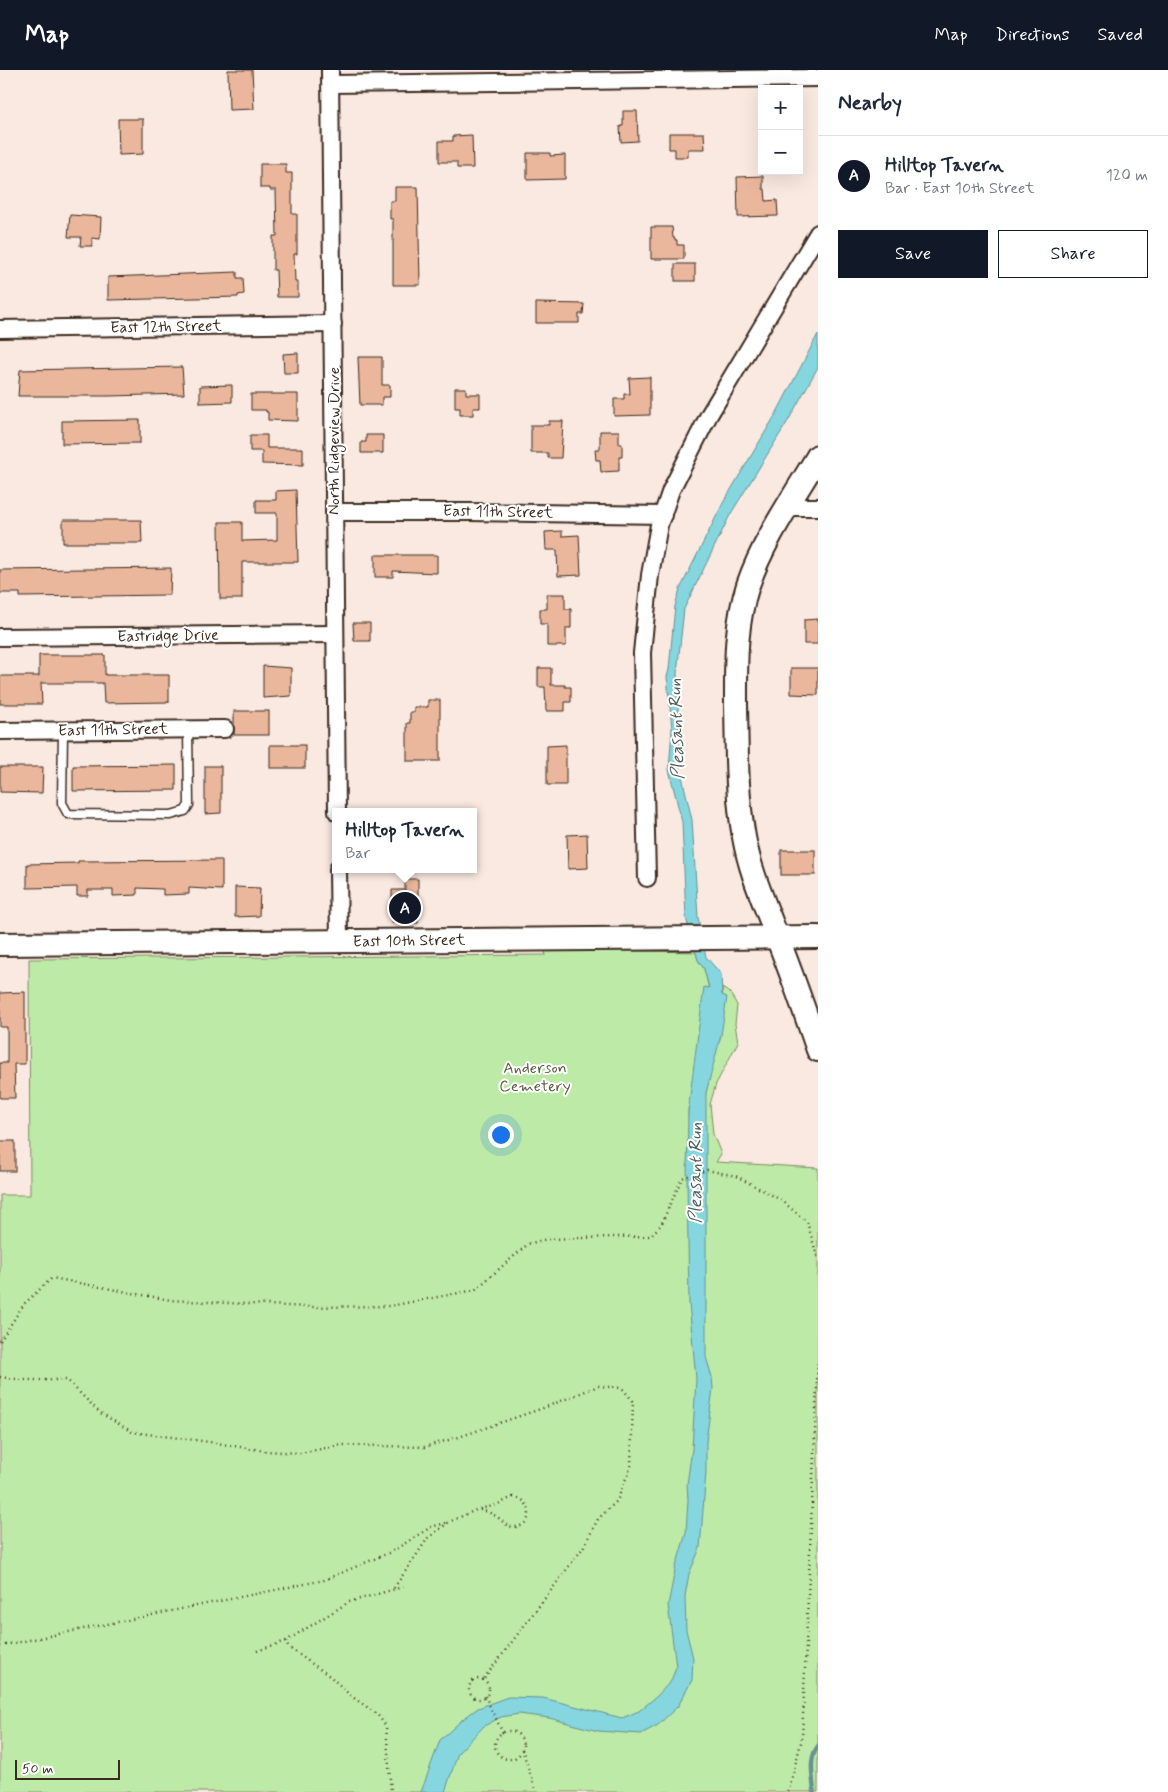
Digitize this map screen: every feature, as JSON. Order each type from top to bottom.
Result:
[{"type":"main road","points":[[818,456],[761,554],[749,584],[740,616],[736,655],[737,780],[741,819],[754,876],[818,1050]]},
{"type":"main road","name":"East 10th Street","points":[[0,944],[818,937]]},
{"type":"street","points":[[331,77],[818,78]]},
{"type":"street","name":"North Ridgeview Drive","points":[[331,77],[337,808]]},
{"type":"street","points":[[647,878],[642,684],[643,639],[650,574],[663,515],[679,474],[709,415],[818,233]]},
{"type":"street","name":"East 12th Street","points":[[0,329],[333,324]]},
{"type":"street","points":[[787,507],[818,507]]},
{"type":"street","name":"East 11th Street","points":[[334,512],[663,515]]},
{"type":"street","name":"Eastridge Drive","points":[[0,638],[335,634]]},
{"type":"street","name":"East 11th Street","points":[[0,731],[225,729]]},
{"type":"street","points":[[338,873],[339,941]]},
{"type":"lane","points":[[63,730],[62,803],[68,814],[171,815],[185,811],[189,804],[188,729]]},
{"type":"path","points":[[0,1341],[24,1304],[52,1278],[170,1300],[310,1307],[390,1306],[475,1290],[528,1244],[548,1238],[650,1236],[661,1226],[682,1178],[707,1170],[736,1176],[781,1200],[807,1222],[818,1259]]},
{"type":"path","points":[[788,1792],[802,1739],[818,1359]]},
{"type":"path","points":[[0,1377],[23,1380],[67,1380],[98,1412],[132,1432],[210,1442],[265,1452],[300,1453],[341,1445],[424,1447],[546,1407],[598,1386],[622,1388],[633,1401],[631,1466],[617,1501],[598,1519],[583,1548],[484,1680]]},
{"type":"path","points":[[0,1646],[324,1580],[391,1552],[431,1527],[449,1522],[478,1509],[494,1506],[513,1497],[526,1504],[529,1513],[525,1523],[521,1526],[512,1527],[494,1515],[478,1509]]},
{"type":"path","points":[[394,1589],[428,1538],[449,1522]]},
{"type":"path","points":[[257,1650],[286,1641],[349,1602],[406,1586]]},
{"type":"path","points":[[286,1641],[288,1647],[331,1677],[351,1696],[377,1714],[382,1720],[386,1726],[390,1792]]},
{"type":"path","points":[[477,1679],[484,1680],[489,1688],[485,1696],[476,1698],[469,1691],[472,1682],[477,1679]]},
{"type":"path","points":[[485,1696],[503,1733]]},
{"type":"path","points":[[522,1749],[520,1753],[508,1759],[500,1755],[495,1748],[495,1743],[503,1733],[511,1732],[519,1736],[522,1740],[522,1749],[536,1792]]},
{"type":"green space","name":"Anderson Cemetery","points":[[544,949],[696,952],[698,960],[704,969],[710,993],[688,1111],[690,1160],[698,1136],[723,998],[722,988],[730,993],[737,1005],[735,1024],[738,1042],[716,1084],[710,1104],[713,1134],[721,1154],[716,1162],[818,1168],[818,1792],[0,1792],[0,1195],[30,1195],[29,959],[546,955]]},
{"type":"water","name":"Pleasant Run","points":[[818,334],[818,367],[788,421],[730,515],[684,609],[677,673],[680,768],[692,820],[698,917],[706,957],[721,974],[722,995],[727,997],[721,1035],[706,1093],[706,1357],[713,1388],[706,1442],[706,1472],[700,1548],[689,1574],[685,1596],[686,1630],[693,1658],[692,1680],[678,1706],[658,1725],[641,1734],[598,1731],[549,1718],[519,1714],[501,1717],[484,1726],[458,1753],[445,1792],[421,1792],[440,1740],[478,1708],[508,1697],[543,1698],[622,1718],[639,1711],[657,1696],[671,1681],[676,1667],[668,1605],[675,1570],[686,1533],[687,1484],[692,1449],[696,1379],[689,1303],[688,1111],[704,987],[709,988],[704,969],[698,960],[686,918],[682,822],[669,770],[672,729],[667,677],[675,606],[680,589],[723,503],[776,414]]},
{"type":"building","points":[[228,70],[252,70],[254,109],[229,110]]},
{"type":"building","points":[[623,111],[637,111],[638,141],[621,142],[620,126],[623,126]]},
{"type":"building","points":[[118,119],[143,119],[143,154],[119,155]]},
{"type":"building","points":[[669,133],[704,133],[705,149],[688,149],[688,157],[675,157],[675,149],[669,149]]},
{"type":"building","points":[[472,135],[473,168],[457,168],[457,162],[439,162],[439,141],[453,141],[453,136]]},
{"type":"building","points":[[527,153],[550,153],[550,156],[565,155],[565,179],[527,180]]},
{"type":"building","points":[[260,164],[286,164],[286,173],[292,173],[292,214],[297,214],[297,254],[294,254],[295,282],[298,282],[298,297],[277,297],[276,270],[273,270],[273,236],[277,236],[276,190],[260,188]]},
{"type":"building","points":[[763,176],[763,189],[765,189],[766,201],[777,200],[778,216],[738,217],[737,177]]},
{"type":"building","points":[[395,187],[418,187],[420,285],[393,285],[393,219],[390,219],[390,201],[395,201]]},
{"type":"building","points":[[70,215],[101,217],[100,239],[92,238],[92,246],[80,246],[81,237],[68,237]]},
{"type":"building","points":[[651,227],[672,227],[673,238],[677,240],[677,245],[684,245],[684,259],[651,259]]},
{"type":"building","points":[[675,264],[695,264],[695,281],[675,281]]},
{"type":"building","points":[[237,272],[237,278],[243,278],[244,294],[238,295],[238,297],[108,300],[108,277]]},
{"type":"building","points":[[536,303],[584,304],[583,314],[579,314],[579,323],[536,323]]},
{"type":"building","points":[[298,353],[298,373],[284,373],[283,354]]},
{"type":"building","points":[[358,357],[382,357],[382,385],[390,385],[390,397],[382,397],[382,405],[360,405]]},
{"type":"building","points":[[182,367],[184,394],[18,396],[20,370]]},
{"type":"building","points":[[650,377],[650,415],[614,416],[614,399],[624,399],[624,394],[630,394],[629,378]]},
{"type":"building","points":[[232,385],[232,402],[200,403],[200,386]]},
{"type":"building","points":[[455,388],[466,388],[466,394],[480,394],[480,408],[473,408],[473,415],[460,415],[460,408],[455,408]]},
{"type":"building","points":[[251,394],[298,394],[298,421],[268,420],[268,412],[266,410],[251,410]]},
{"type":"building","points":[[140,420],[140,443],[62,444],[62,421]]},
{"type":"building","points":[[549,421],[563,421],[561,458],[548,458],[548,453],[531,453],[531,425],[549,425]]},
{"type":"building","points":[[600,431],[619,431],[622,457],[619,457],[619,471],[601,472],[600,460],[596,460],[595,449],[600,449]]},
{"type":"building","points":[[250,435],[267,435],[267,448],[303,448],[303,465],[262,464],[262,451],[250,451]]},
{"type":"building","points":[[366,435],[383,435],[383,453],[361,453],[361,442],[366,442]]},
{"type":"building","points":[[296,490],[298,562],[242,562],[242,599],[220,599],[219,522],[242,522],[242,541],[277,540],[277,513],[256,513],[256,500],[276,500],[276,491]]},
{"type":"building","points":[[63,520],[141,520],[142,543],[63,543]]},
{"type":"building","points":[[562,531],[562,536],[579,535],[581,575],[558,576],[557,550],[546,550],[545,532]]},
{"type":"building","points":[[375,555],[437,555],[437,573],[393,571],[393,577],[375,577]]},
{"type":"building","points":[[171,568],[170,595],[20,597],[20,593],[0,593],[0,570]]},
{"type":"building","points":[[547,594],[565,594],[565,609],[571,609],[571,628],[566,628],[566,646],[547,646],[547,624],[540,624],[540,609],[547,609]]},
{"type":"building","points":[[818,619],[818,644],[804,644],[804,620]]},
{"type":"building","points":[[353,623],[370,623],[370,641],[354,641]]},
{"type":"building","points":[[39,655],[105,655],[105,675],[169,675],[169,702],[104,703],[103,683],[41,683],[42,704],[0,704],[0,676],[39,676]]},
{"type":"building","points":[[263,666],[291,668],[291,696],[263,698]]},
{"type":"building","points":[[538,668],[551,668],[551,685],[571,687],[571,702],[565,702],[565,711],[546,711],[545,687],[538,687]]},
{"type":"building","points":[[791,668],[818,668],[818,695],[791,694]]},
{"type":"building","points":[[428,700],[440,700],[440,761],[407,761],[407,723],[410,723],[410,712],[414,712],[414,707],[428,707]]},
{"type":"building","points":[[234,711],[269,711],[269,735],[234,735]]},
{"type":"building","points":[[270,745],[305,745],[305,768],[270,768]]},
{"type":"building","points":[[566,745],[566,785],[547,785],[547,746]]},
{"type":"building","points":[[176,765],[176,790],[73,791],[73,766]]},
{"type":"building","points":[[205,766],[221,766],[221,813],[205,814]]},
{"type":"building","points":[[0,767],[43,767],[42,793],[0,792]]},
{"type":"building","points":[[587,834],[588,868],[568,869],[567,835]]},
{"type":"building","points":[[781,850],[815,850],[815,875],[781,875]]},
{"type":"building","points":[[222,860],[222,890],[189,888],[189,894],[163,895],[163,889],[137,888],[137,895],[113,896],[113,890],[88,890],[88,896],[77,896],[77,887],[27,888],[27,864],[78,863],[78,861]]},
{"type":"building","points":[[405,879],[418,879],[418,923],[392,923],[392,890],[405,890]]},
{"type":"building","points":[[235,887],[260,888],[259,916],[235,917]]},
{"type":"building","points":[[25,992],[25,1064],[14,1064],[15,1098],[0,1098],[0,1063],[7,1063],[7,1027],[0,1027],[0,993]]},
{"type":"building","points":[[0,1141],[15,1141],[15,1171],[0,1171]]},
{"type":"waterway","points":[[814,1792],[812,1762],[818,1746]]},
{"type":"place","name":"Hilltop Tavern","points":[[405,908]]}]
